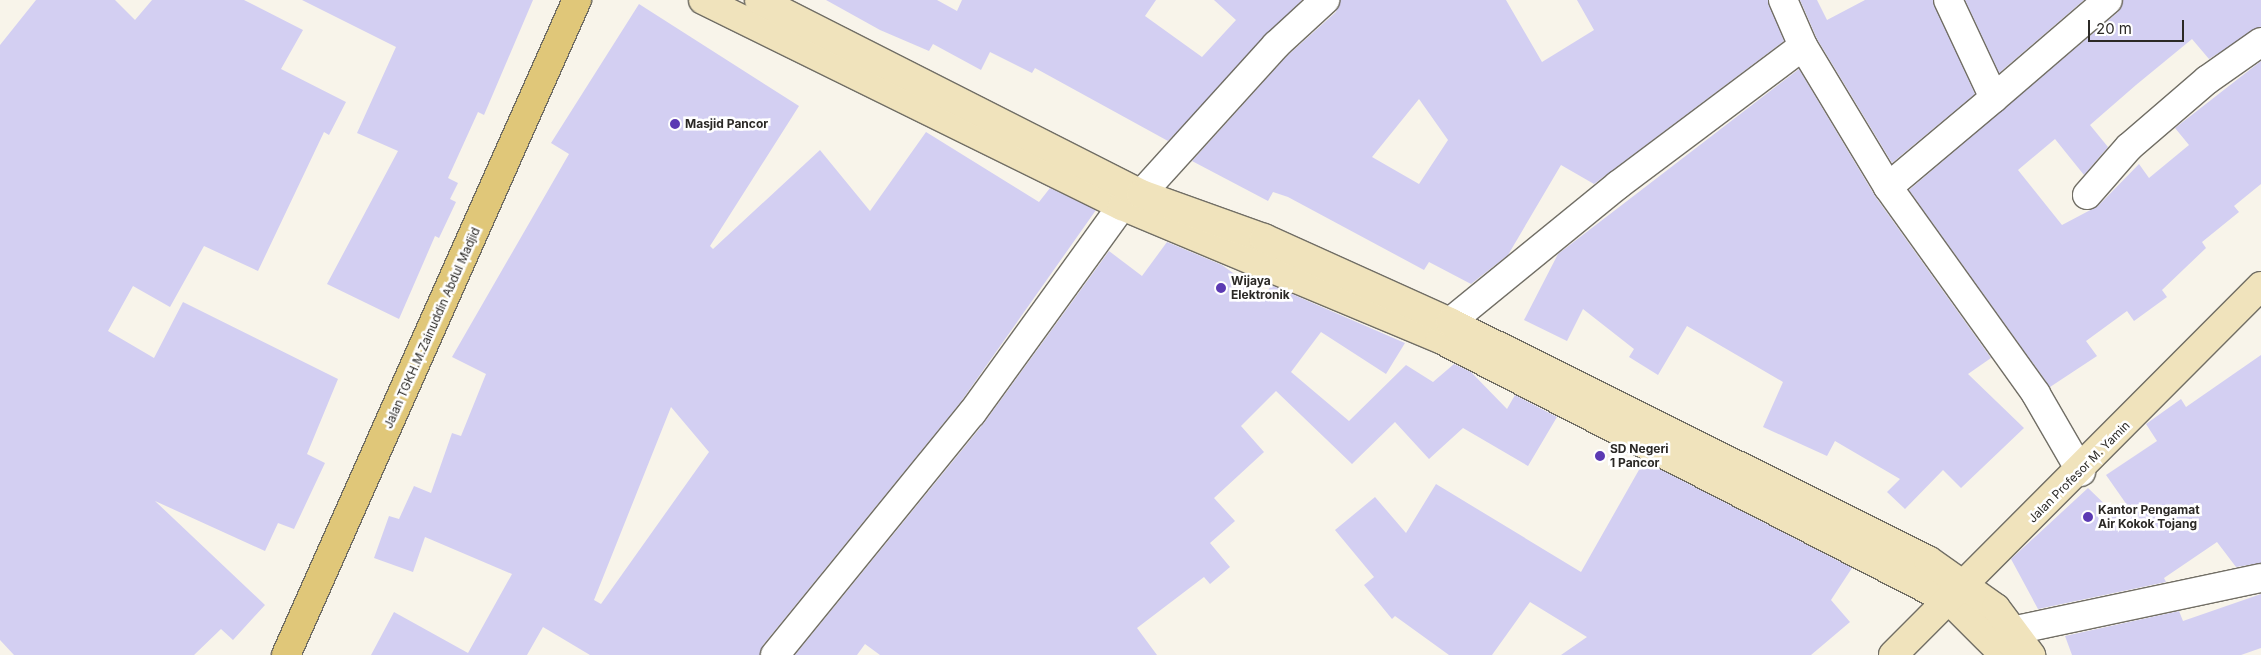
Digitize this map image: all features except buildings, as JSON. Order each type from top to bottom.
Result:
[{"type":"main road","name":"Jalan TGKH.M.Zainuddin Abdul Madjid","points":[[286,655],[577,0]]},
{"type":"main road","points":[[703,0],[1131,200],[1450,322],[1928,560],[1959,592],[2004,655]]},
{"type":"main road","points":[[759,0],[1131,200]]},
{"type":"main road","points":[[1260,248],[1440,339],[1959,592],[2016,630],[2031,655]]},
{"type":"main road","name":"Jalan Profesor M. Yamin","points":[[1893,655],[2081,472],[2261,286]]},
{"type":"street","points":[[775,655],[972,413],[1131,200],[1276,45],[1325,0]]},
{"type":"street","points":[[1783,0],[1803,46],[1888,187],[2036,394],[2081,472]]},
{"type":"street","points":[[1948,0],[1994,98]]},
{"type":"street","points":[[1888,187],[2108,0]]},
{"type":"street","points":[[2087,195],[2129,147],[2207,80],[2261,42]]},
{"type":"street","points":[[1450,322],[1618,185],[1803,46]]},
{"type":"street","points":[[2016,630],[2261,578]]},
{"type":"place","name":"Masjid Pancor","points":[[675,124]]},
{"type":"place","name":"Wijaya Elektronik","points":[[1221,288]]},
{"type":"place","name":"SD Negeri 1 Pancor","points":[[1600,456]]},
{"type":"place","name":"Kantor Pengamat Air Kokok Tojang","points":[[2088,517]]}]
